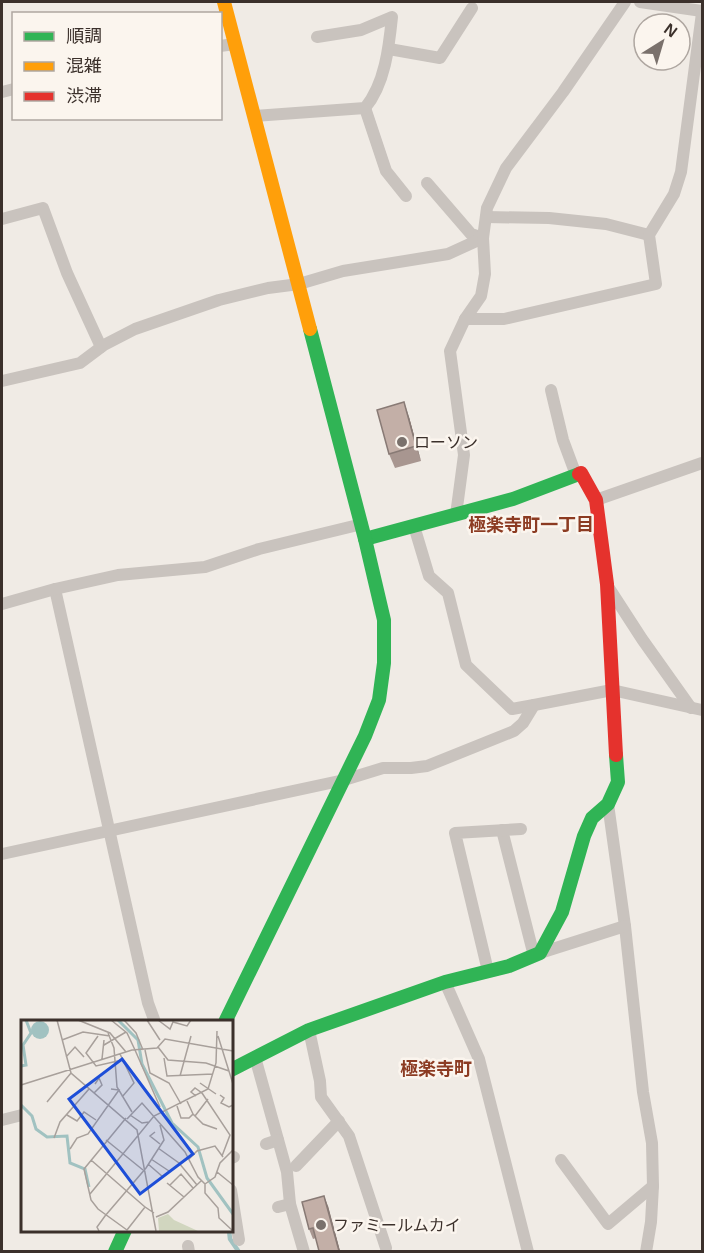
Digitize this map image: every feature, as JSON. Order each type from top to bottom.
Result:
[{"type":"street","points":[[224,2],[362,524],[384,620],[384,663],[379,700],[344,780],[226,1020]]},
{"type":"street","points":[[456,515],[464,455],[450,351],[465,319],[481,296],[485,274],[483,238],[488,208],[506,168],[563,93],[625,2]]},
{"type":"street","points":[[465,319],[504,319],[657,284],[649,235],[674,194],[681,172],[702,12],[640,2]]},
{"type":"street","points":[[389,49],[440,58],[460,36],[472,8]]},
{"type":"street","points":[[254,117],[365,108],[374,97],[389,49],[392,17],[361,30],[317,37]]},
{"type":"street","points":[[222,46],[235,44]]},
{"type":"street","points":[[365,108],[382,172],[406,196]]},
{"type":"street","points":[[427,183],[471,234],[483,238]]},
{"type":"street","points":[[2,219],[43,208],[67,273],[101,347]]},
{"type":"street","points":[[486,217],[549,218],[606,224],[649,235]]},
{"type":"street","points":[[2,381],[80,363],[101,347],[135,329],[219,300],[268,288],[299,284],[343,271],[448,254],[483,238]]},
{"type":"street","points":[[551,390],[563,440],[576,475]]},
{"type":"street","points":[[596,500],[702,463]]},
{"type":"street","points":[[365,539],[513,499],[581,473],[596,500],[606,584],[618,782],[608,804],[592,818],[584,836],[562,912],[537,955]]},
{"type":"street","points":[[2,604],[118,575],[205,567],[259,549],[362,524]]},
{"type":"street","points":[[414,526],[429,576],[448,593],[466,665],[512,709],[612,690],[697,709]]},
{"type":"street","points":[[606,584],[642,639],[697,709]]},
{"type":"street","points":[[55,589],[148,1003],[154,1020]]},
{"type":"street","points":[[2,854],[344,780],[383,768],[427,766],[514,731],[523,723],[534,705]]},
{"type":"street","points":[[608,804],[625,926],[641,1081],[652,1143],[653,1186],[651,1222],[646,1251]]},
{"type":"street","points":[[488,971],[455,833],[521,829]]},
{"type":"street","points":[[502,830],[537,955]]},
{"type":"street","points":[[232,1069],[309,1030],[445,982],[488,971],[625,926]]},
{"type":"street","points":[[445,982],[479,1059],[528,1251]]},
{"type":"street","points":[[309,1030],[321,1096],[349,1136],[386,1248]]},
{"type":"street","points":[[255,1057],[272,1142],[287,1172],[284,1205],[304,1251]]},
{"type":"street","points":[[2,1120],[21,1115]]},
{"type":"street","points":[[296,1166],[339,1121]]},
{"type":"street","points":[[561,1160],[608,1224],[653,1186]]},
{"type":"street","points":[[232,1196],[239,1240]]},
{"type":"street","points":[[115,1251],[124,1232]]},
{"type":"building","name":"ローソン","points":[[404,402],[416,446],[389,454],[377,410]]},
{"type":"building","name":"ファミールムカイ","points":[[324,1196],[339,1251],[319,1251],[313,1228],[309,1229],[302,1202]]},
{"type":"waterway","points":[[229,1232],[230,1239],[239,1252]]},
{"type":"traffic: fast","points":[[226,1020],[365,736],[379,700],[384,663],[384,620],[310,329]]},
{"type":"traffic: fast","points":[[365,539],[513,499],[579,474]]},
{"type":"traffic: fast","points":[[232,1069],[309,1030],[445,982],[509,966],[540,953],[562,912],[584,836],[592,818],[608,804],[618,782],[616,755]]},
{"type":"traffic: fast","points":[[115,1252],[124,1232]]},
{"type":"traffic: slow","points":[[224,2],[310,329]]},
{"type":"traffic: jam","points":[[579,474],[581,473],[596,500],[607,584],[616,755]]},
{"type":"place","name":"ローソン","points":[[402,442]]},
{"type":"place","name":"ファミールムカイ","points":[[321,1225]]},
{"type":"district","name":"極楽寺町一丁目","points":[[531,525]]},
{"type":"district","name":"極楽寺町","points":[[436,1069]]}]
